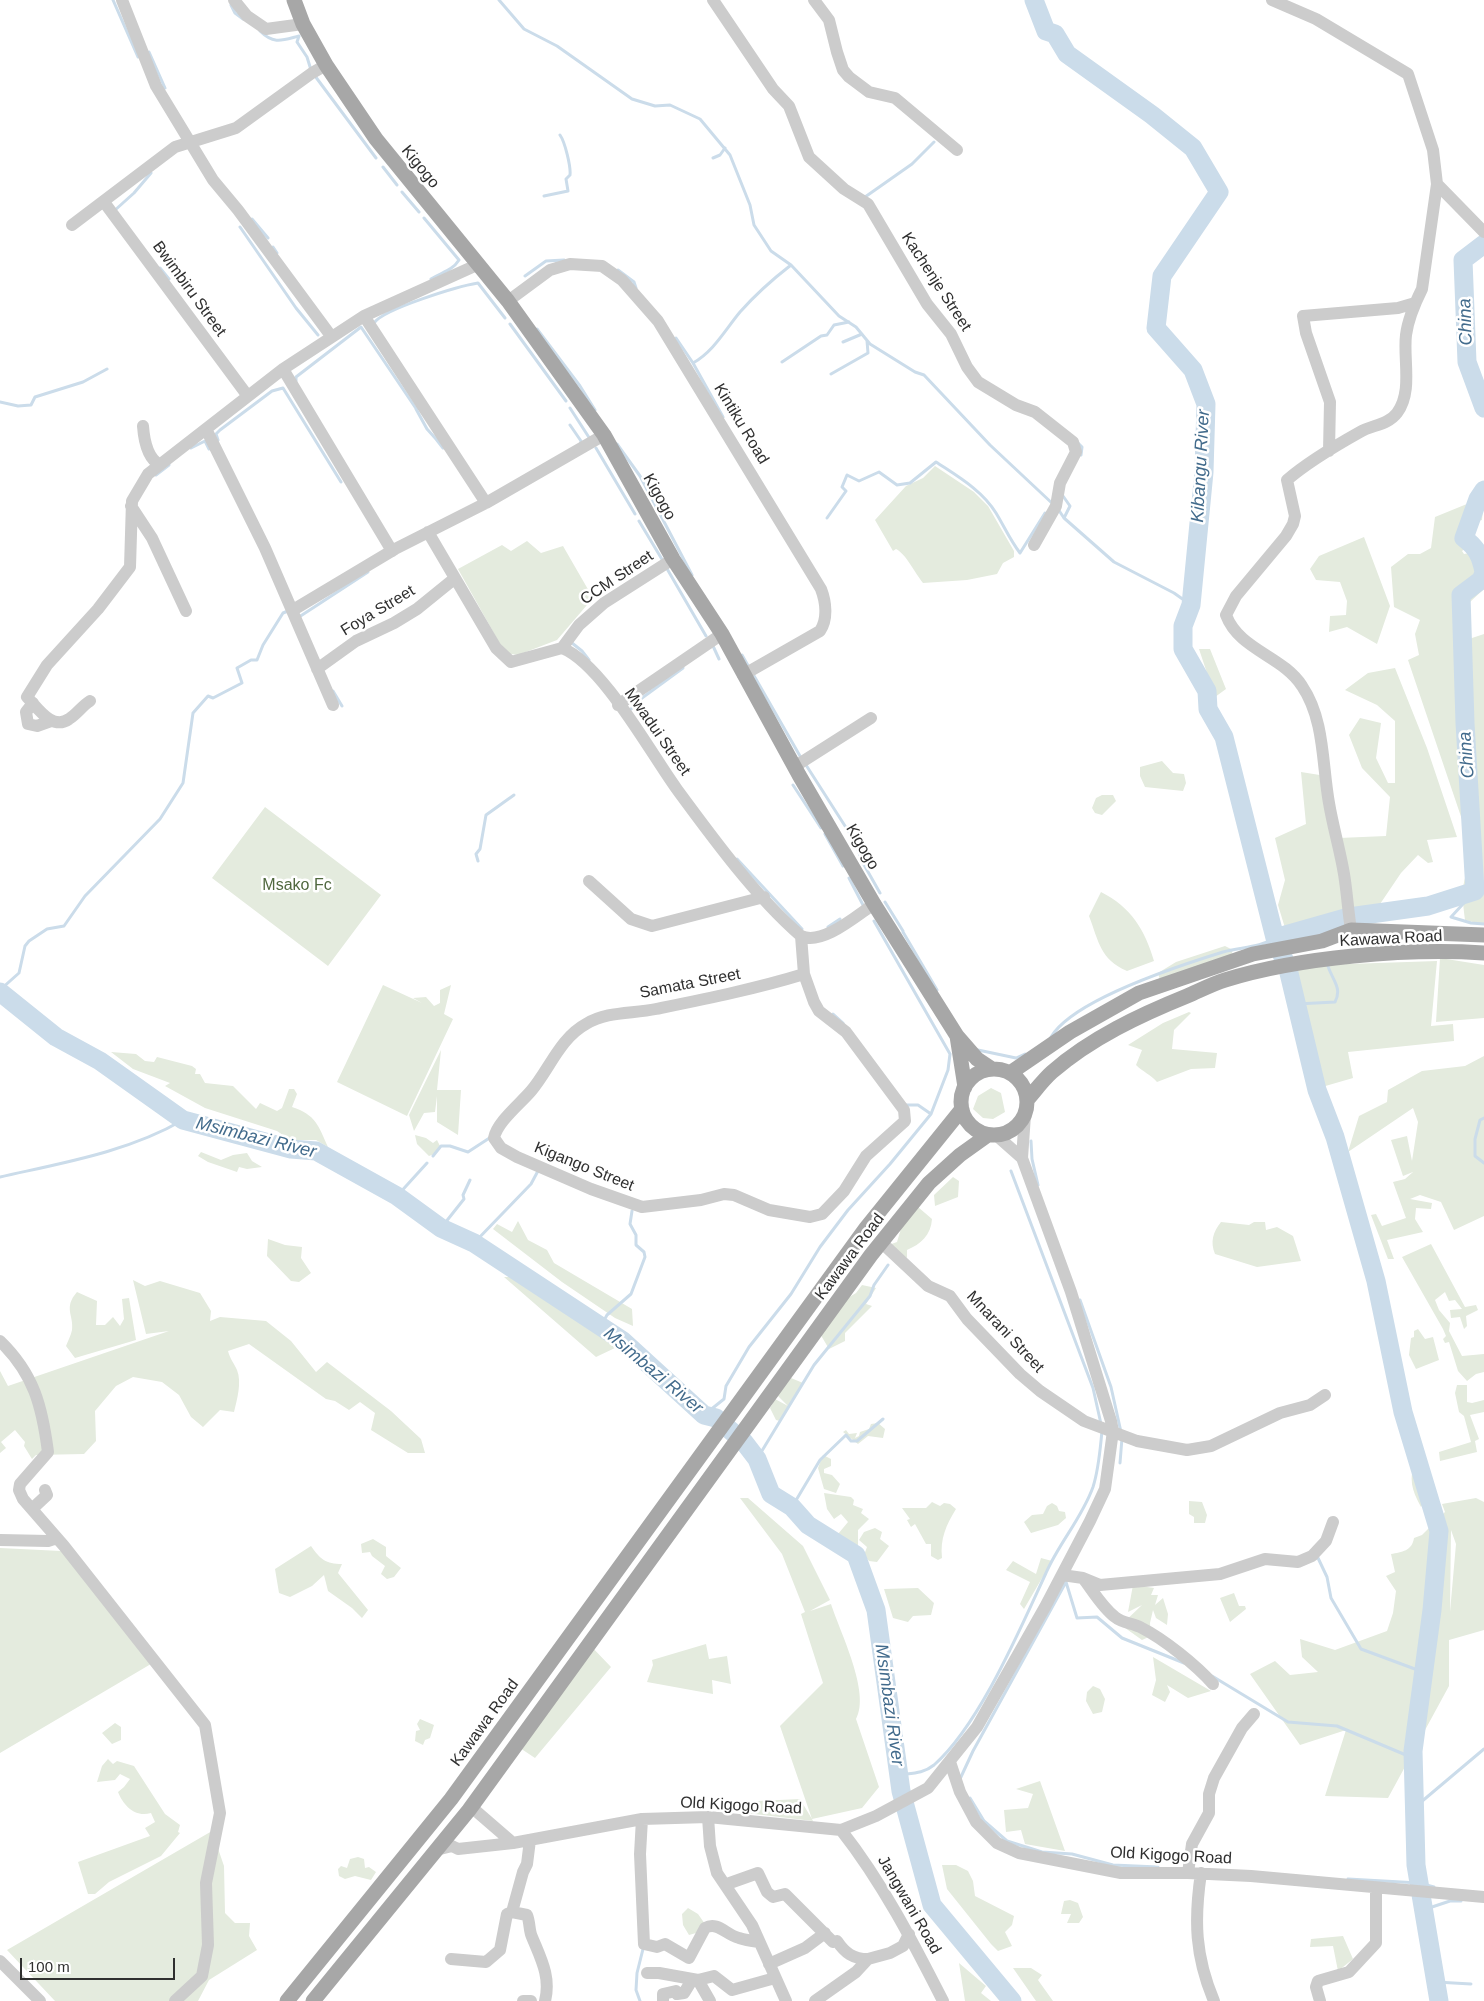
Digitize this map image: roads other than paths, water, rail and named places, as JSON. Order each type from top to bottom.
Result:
[{"type":"main road","name":"Kigogo","points":[[294,0],[303,24],[326,65],[394,163],[508,301],[604,435],[673,559],[722,634],[794,767],[874,904],[957,1036]]},
{"type":"main road","name":"Kawawa Road","points":[[1010,1073],[1070,1032],[1139,993],[1269,950],[1303,946],[1351,930],[1484,935]]},
{"type":"main road","name":"Kawawa Road","points":[[1026,1108],[1051,1073],[1071,1058],[1131,1021],[1224,980],[1300,963],[1418,952],[1484,953]]},
{"type":"main road","points":[[957,1036],[977,1059],[992,1069],[1010,1073],[1022,1084],[1026,1108],[1013,1130],[992,1135],[971,1125],[962,1109],[961,1098],[971,1078],[981,1072],[992,1069]]},
{"type":"main road","points":[[957,1036],[965,1087]]},
{"type":"main road","name":"Kawawa Road","points":[[287,2001],[451,1799],[866,1228],[962,1109]]},
{"type":"main road","name":"Kawawa Road","points":[[469,1810],[881,1242],[929,1183],[960,1155],[992,1135]]},
{"type":"main road","points":[[313,2001],[469,1810]]},
{"type":"street","points":[[122,0],[156,86],[213,180],[238,210],[331,336]]},
{"type":"street","points":[[234,0],[246,16],[266,29],[303,24]]},
{"type":"street","name":"Kachenje Street","points":[[713,0],[773,89],[789,106],[809,157],[844,189],[868,204],[927,304],[951,334],[967,367],[978,382],[1004,399],[1035,412],[1073,442],[1076,452],[1060,482],[1058,500],[1034,545]]},
{"type":"street","points":[[814,0],[829,20],[836,52],[843,70],[849,77],[869,92],[895,98],[957,150]]},
{"type":"street","points":[[1272,0],[1316,19],[1408,74],[1433,150],[1437,184],[1422,288],[1415,303],[1406,336],[1408,370],[1402,404],[1397,414],[1389,421],[1363,430],[1287,480],[1295,516],[1293,524],[1286,536],[1236,596],[1226,615],[1229,623],[1246,642],[1293,673],[1304,688],[1311,705],[1323,746],[1328,801],[1344,874],[1351,930]]},
{"type":"street","points":[[72,225],[175,147],[236,128],[326,65]]},
{"type":"street","points":[[1437,184],[1484,232]]},
{"type":"street","name":"Bwimbiru Street","points":[[104,202],[247,395]]},
{"type":"street","name":"Kintiku Road","points":[[508,301],[550,270],[560,266],[579,263],[602,266],[626,284],[649,310],[669,338],[821,588],[825,600],[826,614],[820,631],[743,675]]},
{"type":"street","points":[[51,721],[27,697],[37,679],[98,609],[130,567],[132,501],[144,477],[247,395],[331,336],[364,316],[479,264]]},
{"type":"street","points":[[1329,451],[1330,402],[1306,333],[1303,316],[1398,308],[1415,303]]},
{"type":"street","points":[[364,316],[486,503]]},
{"type":"street","points":[[283,369],[392,551]]},
{"type":"street","points":[[143,426],[147,448],[153,460],[160,465]]},
{"type":"street","points":[[206,429],[293,610],[302,636],[333,706]]},
{"type":"street","points":[[293,610],[392,551],[486,503],[604,435]]},
{"type":"street","points":[[132,506],[152,538],[186,611]]},
{"type":"street","points":[[428,532],[496,648],[511,662],[562,648]]},
{"type":"street","name":"CCM Street","points":[[562,648],[579,626],[604,603],[673,559]]},
{"type":"street","name":"Foya Street","points":[[317,669],[356,641],[394,624],[417,609],[454,578]]},
{"type":"street","points":[[618,705],[722,634]]},
{"type":"street","name":"Mwadui Street","points":[[562,648],[578,656],[618,705],[676,789],[729,858],[801,936]]},
{"type":"street","points":[[33,702],[26,712],[28,724],[37,726],[51,721],[66,721],[90,701]]},
{"type":"street","points":[[794,767],[871,718]]},
{"type":"street","points":[[589,881],[606,899],[631,919],[652,926],[764,897]]},
{"type":"street","points":[[801,936],[807,939],[821,938],[874,904]]},
{"type":"street","name":"Kigango Street","points":[[497,1142],[501,1148],[533,1164],[591,1190],[642,1208],[701,1200],[724,1194],[734,1195],[769,1210],[810,1218],[822,1214],[848,1186],[866,1156],[898,1128],[906,1116],[904,1110],[846,1032],[819,1011],[804,974],[801,936]]},
{"type":"street","name":"Samata Street","points":[[497,1142],[494,1136],[504,1120],[532,1089],[565,1042],[583,1025],[598,1018],[624,1012],[678,1005],[768,985],[804,974]]},
{"type":"street","points":[[950,1762],[977,1728],[1062,1576],[1105,1489],[1113,1431],[1105,1397],[1074,1300],[1022,1158],[1026,1108]]},
{"type":"street","points":[[992,1135],[1022,1158]]},
{"type":"street","name":"Mnarani Street","points":[[881,1242],[928,1286],[950,1296],[967,1319],[1020,1374],[1040,1391],[1084,1421],[1137,1442],[1187,1450],[1208,1447],[1280,1413],[1310,1405],[1325,1395]]},
{"type":"street","points":[[0,1341],[22,1364],[38,1395],[48,1452],[20,1484],[19,1490],[23,1499],[205,1725],[220,1813],[206,1883],[208,1945],[202,1976],[176,2001]]},
{"type":"street","points":[[32,1509],[49,1496]]},
{"type":"street","points":[[1062,1576],[1083,1578],[1100,1585],[1220,1574],[1265,1559],[1298,1562],[1312,1556],[1326,1542],[1334,1522]]},
{"type":"street","points":[[0,1540],[48,1541],[56,1538]]},
{"type":"street","points":[[1083,1578],[1101,1603],[1115,1618],[1139,1626],[1197,1666],[1213,1684]]},
{"type":"street","points":[[1188,1873],[1192,1844],[1209,1813],[1209,1794],[1214,1778],[1242,1728],[1254,1714]]},
{"type":"street","name":"Old Kigogo Road","points":[[436,1850],[452,1846],[458,1849],[513,1843],[642,1819],[708,1817],[841,1830],[876,1816],[928,1788],[950,1762]]},
{"type":"street","name":"Old Kigogo Road","points":[[950,1762],[960,1792],[976,1822],[998,1843],[1019,1853],[1121,1873],[1201,1873],[1484,1896]]},
{"type":"street","points":[[469,1810],[476,1812],[513,1843]]},
{"type":"street","points":[[708,1817],[710,1846],[717,1873],[727,1884],[752,1925],[786,2001]]},
{"type":"street","points":[[642,1819],[640,1854],[644,1944],[657,1947],[665,1944],[689,1958],[705,1928],[711,1926],[718,1927],[737,1938],[759,1942]]},
{"type":"street","name":"Jangwani Road","points":[[841,1830],[862,1856],[909,1934],[944,2001]]},
{"type":"street","points":[[512,1912],[522,1872],[527,1864],[530,1840]]},
{"type":"street","points":[[727,1884],[758,1873],[767,1892],[773,1897],[785,1894],[833,1942],[837,1941],[848,1954],[860,1959],[890,1953],[903,1946],[909,1934]]},
{"type":"street","points":[[1201,1873],[1196,1908],[1196,1926],[1201,1957],[1214,2001]]},
{"type":"street","points":[[1320,2001],[1316,1987],[1318,1981],[1349,1972],[1376,1943],[1376,1888]]},
{"type":"street","points":[[451,1959],[486,1962],[500,1950],[507,1914],[512,1912],[527,1915],[530,1922],[531,1936],[544,1962],[548,1980],[546,2001]]},
{"type":"street","points":[[769,1964],[805,1948],[825,1933]]},
{"type":"street","points":[[815,2001],[856,1972],[868,1958]]},
{"type":"street","points":[[0,1961],[40,2001]]},
{"type":"street","points":[[647,1974],[660,1973],[695,1980],[714,1976],[732,1990],[775,1978]]},
{"type":"street","points":[[663,2001],[663,1994],[676,1991],[677,1994],[684,1992],[695,1980]]},
{"type":"street","points":[[695,1980],[710,2001]]},
{"type":"street","points":[[523,2001],[531,2001]]},
{"type":"waterway","points":[[113,0],[138,57]]},
{"type":"waterway","points":[[499,0],[524,29],[557,46],[632,99],[655,106],[670,105],[700,119],[730,155],[750,205],[754,225],[771,251],[791,265],[839,316],[856,327],[870,344],[915,372],[924,375],[990,445],[1054,505]]},
{"type":"waterway","name":"Kibangu River","points":[[1034,0],[1046,31],[1055,34],[1067,54],[1152,115],[1193,148],[1219,192],[1162,276],[1156,328],[1193,370],[1206,404],[1204,472],[1191,605],[1183,626],[1183,649],[1207,691],[1208,709],[1224,737],[1275,938],[1288,969],[1317,1090],[1335,1137],[1376,1281],[1403,1412],[1439,1531],[1432,1610],[1413,1751],[1416,1865],[1439,2001]]},
{"type":"waterway","points":[[231,5],[235,13],[243,19]]},
{"type":"waterway","points":[[260,31],[274,40],[299,36],[297,42],[307,57],[311,70]]},
{"type":"waterway","points":[[149,52],[165,88]]},
{"type":"waterway","points":[[315,76],[376,158]]},
{"type":"waterway","points":[[544,196],[568,191],[566,179],[570,175],[570,166],[560,135]]},
{"type":"waterway","points":[[865,197],[912,164],[934,142]]},
{"type":"waterway","points":[[713,158],[720,155],[725,148]]},
{"type":"waterway","points":[[383,167],[397,185]]},
{"type":"waterway","points":[[114,211],[134,193],[151,173]]},
{"type":"waterway","points":[[402,192],[419,212]]},
{"type":"waterway","points":[[424,218],[459,260],[450,269],[431,279]]},
{"type":"waterway","points":[[252,219],[268,238]]},
{"type":"waterway","points":[[240,227],[296,308],[318,335]]},
{"type":"waterway","name":"China","points":[[1484,244],[1463,260],[1467,362],[1484,408]]},
{"type":"waterway","points":[[273,247],[277,253]]},
{"type":"waterway","points":[[525,276],[546,261],[564,260]]},
{"type":"waterway","points":[[676,338],[693,363],[713,346],[752,299],[791,265]]},
{"type":"waterway","points":[[160,268],[169,279]]},
{"type":"waterway","points":[[618,270],[634,282],[636,288]]},
{"type":"waterway","points":[[374,323],[380,317],[406,305],[439,293],[478,283],[505,318]]},
{"type":"waterway","points":[[782,362],[821,336],[827,335],[834,325],[849,322]]},
{"type":"waterway","points":[[510,324],[566,401]]},
{"type":"waterway","points":[[296,381],[296,377],[361,327],[417,410]]},
{"type":"waterway","points":[[537,329],[580,386],[595,410]]},
{"type":"waterway","points":[[843,342],[862,334]]},
{"type":"waterway","points":[[831,374],[868,353],[867,341]]},
{"type":"waterway","points":[[693,363],[723,417]]},
{"type":"waterway","points":[[0,402],[18,406],[31,405],[35,397],[83,382],[107,369]]},
{"type":"waterway","points":[[218,440],[216,434],[220,430],[272,391],[283,388],[341,482]]},
{"type":"waterway","points":[[570,408],[590,439]]},
{"type":"waterway","points":[[416,409],[427,429],[436,439]]},
{"type":"waterway","points":[[570,425],[581,441],[580,445]]},
{"type":"waterway","points":[[436,439],[443,448]]},
{"type":"waterway","points":[[191,448],[205,441],[209,449]]},
{"type":"waterway","points":[[1078,443],[1082,447],[1081,455]]},
{"type":"waterway","points":[[617,444],[640,476],[692,575]]},
{"type":"waterway","points":[[596,448],[635,514]]},
{"type":"waterway","points":[[827,518],[846,491],[842,487],[847,475],[859,481],[879,472],[897,485],[910,483],[936,462],[969,484],[984,497],[1020,553],[1045,513]]},
{"type":"waterway","points":[[156,475],[169,465]]},
{"type":"waterway","name":"China","points":[[1484,490],[1478,499],[1464,538],[1478,553],[1484,572]]},
{"type":"waterway","points":[[1063,496],[1070,506],[1064,518]]},
{"type":"waterway","points":[[1058,509],[1064,518],[1114,562],[1174,593],[1191,605]]},
{"type":"waterway","points":[[639,521],[663,561]]},
{"type":"waterway","points":[[666,567],[706,636]]},
{"type":"waterway","points":[[299,617],[368,572]]},
{"type":"waterway","name":"China","points":[[1275,938],[1349,917],[1428,906],[1475,891],[1465,723],[1461,595],[1481,580],[1484,573]]},
{"type":"waterway","points":[[0,990],[19,973],[25,946],[29,941],[47,929],[64,926],[85,896],[160,819],[183,783],[193,713],[208,696],[213,698],[242,683],[237,668],[251,660],[257,660],[263,645],[283,613],[288,611]]},
{"type":"waterway","points":[[572,643],[589,660]]},
{"type":"waterway","points":[[710,647],[713,646],[719,659]]},
{"type":"waterway","points":[[742,655],[750,669]]},
{"type":"waterway","points":[[628,712],[642,698],[683,668]]},
{"type":"waterway","points":[[753,674],[800,756]]},
{"type":"waterway","points":[[333,691],[342,706]]},
{"type":"waterway","points":[[806,765],[854,840],[863,863],[880,893]]},
{"type":"waterway","points":[[793,785],[821,828]]},
{"type":"waterway","points":[[478,861],[476,854],[480,849],[486,815],[514,795]]},
{"type":"waterway","points":[[825,834],[843,866]]},
{"type":"waterway","points":[[737,859],[802,929]]},
{"type":"waterway","points":[[849,878],[863,905]]},
{"type":"waterway","points":[[1475,891],[1451,917],[1471,923],[1484,924]]},
{"type":"waterway","points":[[885,902],[903,931]]},
{"type":"waterway","points":[[828,927],[840,919]]},
{"type":"waterway","points":[[704,1415],[724,1399],[726,1386],[749,1347],[791,1294],[820,1247],[848,1210],[890,1164],[931,1114],[948,1070],[950,1054],[874,921]]},
{"type":"waterway","points":[[903,932],[937,990]]},
{"type":"waterway","points":[[1051,1037],[1063,1023],[1104,997],[1156,975],[1204,958],[1230,950],[1263,944],[1275,938]]},
{"type":"waterway","points":[[1297,1004],[1335,1002],[1338,992],[1337,987],[1327,963]]},
{"type":"waterway","name":"Msimbazi River","points":[[0,992],[56,1037],[100,1061],[183,1120],[291,1149],[316,1151],[397,1196],[441,1228],[474,1243],[623,1341],[704,1415],[716,1418],[744,1442],[757,1459],[771,1494],[792,1507],[808,1525],[856,1555],[876,1610],[901,1791],[932,1905],[1012,2001]]},
{"type":"waterway","points":[[833,1014],[843,1023]]},
{"type":"waterway","points":[[978,1050],[1016,1058],[1025,1054]]},
{"type":"waterway","points":[[905,1105],[918,1105],[931,1114]]},
{"type":"waterway","points":[[1484,1118],[1480,1120],[1475,1139],[1475,1156],[1484,1163]]},
{"type":"waterway","points":[[0,1177],[71,1161],[117,1148],[162,1131],[183,1120]]},
{"type":"waterway","points":[[433,1156],[441,1146],[450,1146],[468,1152],[491,1137]]},
{"type":"waterway","points":[[1031,1141],[1032,1159],[1038,1185]]},
{"type":"waterway","points":[[397,1196],[427,1163]]},
{"type":"waterway","points":[[474,1243],[531,1184],[539,1169]]},
{"type":"waterway","points":[[1011,1171],[1093,1388],[1101,1424]]},
{"type":"waterway","points":[[441,1228],[464,1199],[463,1195],[470,1180]]},
{"type":"waterway","points":[[601,1326],[607,1315],[631,1294],[645,1257],[644,1252],[636,1245],[636,1235],[630,1224],[632,1211]]},
{"type":"waterway","points":[[757,1459],[814,1365],[870,1296],[874,1285],[888,1265]]},
{"type":"waterway","points":[[1080,1300],[1111,1387],[1121,1432]]},
{"type":"waterway","points":[[792,1507],[820,1460],[846,1435],[851,1441],[857,1441],[883,1419]]},
{"type":"waterway","points":[[898,1775],[921,1772],[934,1765],[951,1747],[983,1701],[998,1675],[1051,1562],[1077,1520],[1093,1487],[1097,1473],[1102,1431]]},
{"type":"waterway","points":[[1120,1463],[1122,1438]]},
{"type":"waterway","points":[[1316,1558],[1318,1558],[1327,1577],[1331,1598],[1361,1649],[1423,1672]]},
{"type":"waterway","points":[[1066,1582],[1077,1618],[1097,1617],[1122,1638],[1184,1663]]},
{"type":"waterway","points":[[960,1779],[973,1751],[1066,1582]]},
{"type":"waterway","points":[[1212,1676],[1288,1722],[1337,1726],[1413,1758]]},
{"type":"waterway","points":[[1414,1808],[1484,1749]]},
{"type":"waterway","points":[[970,1798],[984,1821],[1007,1841],[1042,1852],[1072,1854],[1113,1865],[1158,1867]]},
{"type":"waterway","points":[[1348,1879],[1419,1883],[1434,1887]]},
{"type":"waterway","points":[[1423,1910],[1450,1901],[1461,1901]]},
{"type":"waterway","points":[[640,2001],[636,1990],[642,1948]]},
{"type":"waterway","points":[[1436,1982],[1471,1984]]},
{"type":"park label","name":"Msako Fc","points":[[297,886]]}]
